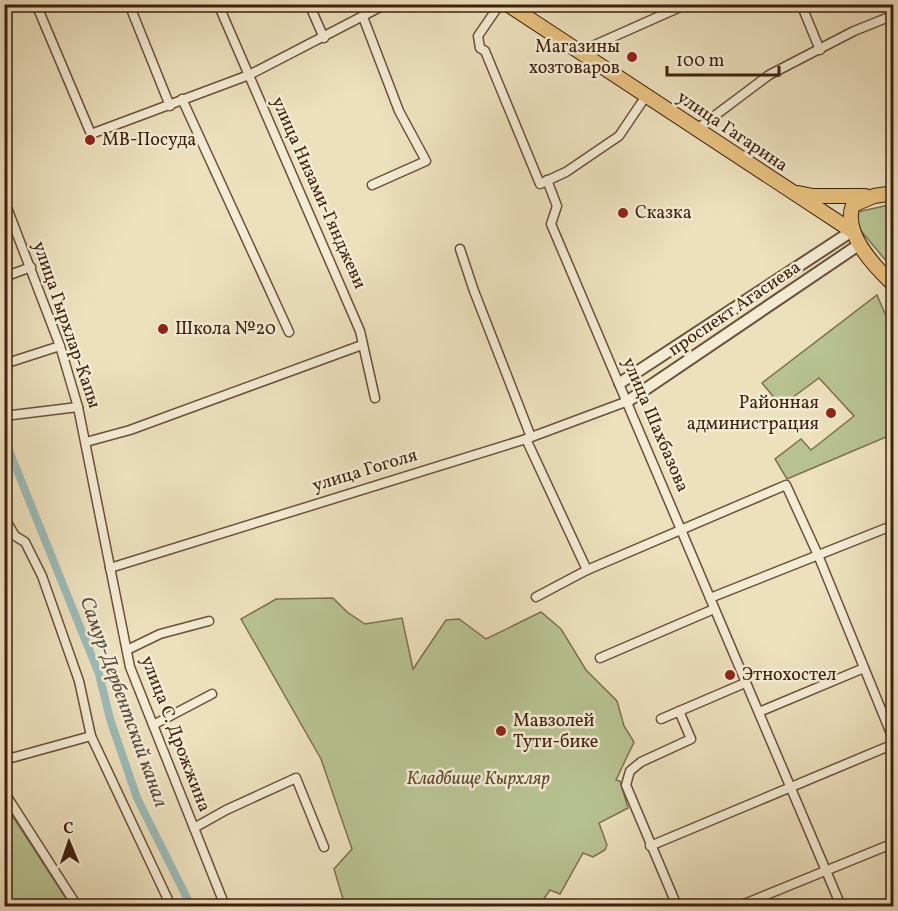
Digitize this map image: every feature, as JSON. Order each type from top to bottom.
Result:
[{"type":"main road","name":"улица Гагарина","points":[[507,4],[787,191],[852,231]]},
{"type":"main road","name":"улица Гагарина","points":[[787,191],[813,196],[874,196],[894,193]]},
{"type":"main road","points":[[874,196],[854,205],[849,215],[852,231],[893,285]]},
{"type":"street","points":[[36,4],[91,134],[249,75],[386,4]]},
{"type":"street","points":[[129,4],[170,106]]},
{"type":"street","name":"улица Низами-Гянджеви","points":[[218,4],[360,331],[375,398]]},
{"type":"street","points":[[309,4],[324,38]]},
{"type":"street","name":"улица Шахбазова","points":[[500,4],[478,36],[480,48],[485,51],[543,182],[557,206],[551,224],[621,383],[745,683],[841,906]]},
{"type":"street","points":[[579,52],[687,4]]},
{"type":"street","points":[[801,4],[820,50]]},
{"type":"street","points":[[697,129],[769,75],[854,31],[894,15]]},
{"type":"street","points":[[363,17],[399,111],[426,161],[372,185]]},
{"type":"street","points":[[543,182],[567,172],[619,136],[646,96]]},
{"type":"street","points":[[182,99],[289,332]]},
{"type":"street","name":"улица Гырхлар-Капы","points":[[4,200],[60,346],[78,407],[110,568]]},
{"type":"street","points":[[621,383],[852,231]]},
{"type":"street","name":"проспект Агасиева","points":[[628,401],[860,244]]},
{"type":"street","points":[[460,249],[529,438],[587,570]]},
{"type":"street","points":[[4,278],[31,267]]},
{"type":"street","points":[[86,441],[130,430],[362,345]]},
{"type":"street","points":[[4,364],[60,346]]},
{"type":"street","name":"улица Гоголя","points":[[110,568],[529,438],[628,401]]},
{"type":"street","points":[[4,417],[78,407]]},
{"type":"street","points":[[536,597],[587,570],[786,485],[818,555],[894,742],[791,788],[650,846]]},
{"type":"street","points":[[4,525],[9,525],[15,536],[25,542],[42,576],[80,681],[91,736],[171,906]]},
{"type":"street","points":[[710,598],[893,526]]},
{"type":"street","name":"улица С. Дрожжина","points":[[110,568],[130,667],[225,906]]},
{"type":"street","points":[[600,658],[714,609]]},
{"type":"street","points":[[127,650],[160,634],[209,621]]},
{"type":"street","points":[[759,712],[864,668]]},
{"type":"street","points":[[661,719],[745,683]]},
{"type":"street","points":[[153,725],[212,694]]},
{"type":"street","points":[[677,906],[626,786],[630,771],[641,762],[691,739],[679,711]]},
{"type":"street","points":[[4,760],[91,736]]},
{"type":"street","points":[[194,828],[226,810],[296,778],[324,847]]},
{"type":"street","points":[[4,792],[77,906]]},
{"type":"street","points":[[739,906],[894,843]]},
{"type":"green space","points":[[893,204],[893,269],[856,225],[857,212]]},
{"type":"green space","points":[[877,295],[893,332],[893,434],[787,479],[775,459],[801,439],[811,450],[854,416],[819,378],[781,406],[762,383]]},
{"type":"green space","name":"Кладбище Кырхляр","points":[[333,598],[347,612],[365,624],[402,618],[413,669],[446,620],[459,619],[486,639],[541,612],[561,629],[586,670],[617,701],[624,726],[634,742],[616,780],[620,781],[628,808],[599,823],[607,845],[605,850],[593,857],[583,853],[560,894],[550,890],[539,906],[345,906],[334,869],[352,849],[321,759],[241,619],[276,599]]},
{"type":"green space","points":[[4,804],[8,809],[71,906],[5,906]]},
{"type":"waterway","name":"Самур-Дербентский канал","points":[[4,438],[99,674],[110,719],[137,798],[191,906]]},
{"type":"place","name":"Магазины хозтоваров","points":[[632,57]]},
{"type":"place","name":"МВ-Посуда","points":[[90,140]]},
{"type":"place","name":"Сказка","points":[[623,213]]},
{"type":"place","name":"Школа №20","points":[[163,329]]},
{"type":"place","name":"Районная администрация","points":[[831,413]]},
{"type":"place","name":"Этнохостел","points":[[730,675]]},
{"type":"place","name":"Мавзолей Тути-бике","points":[[501,731]]}]
